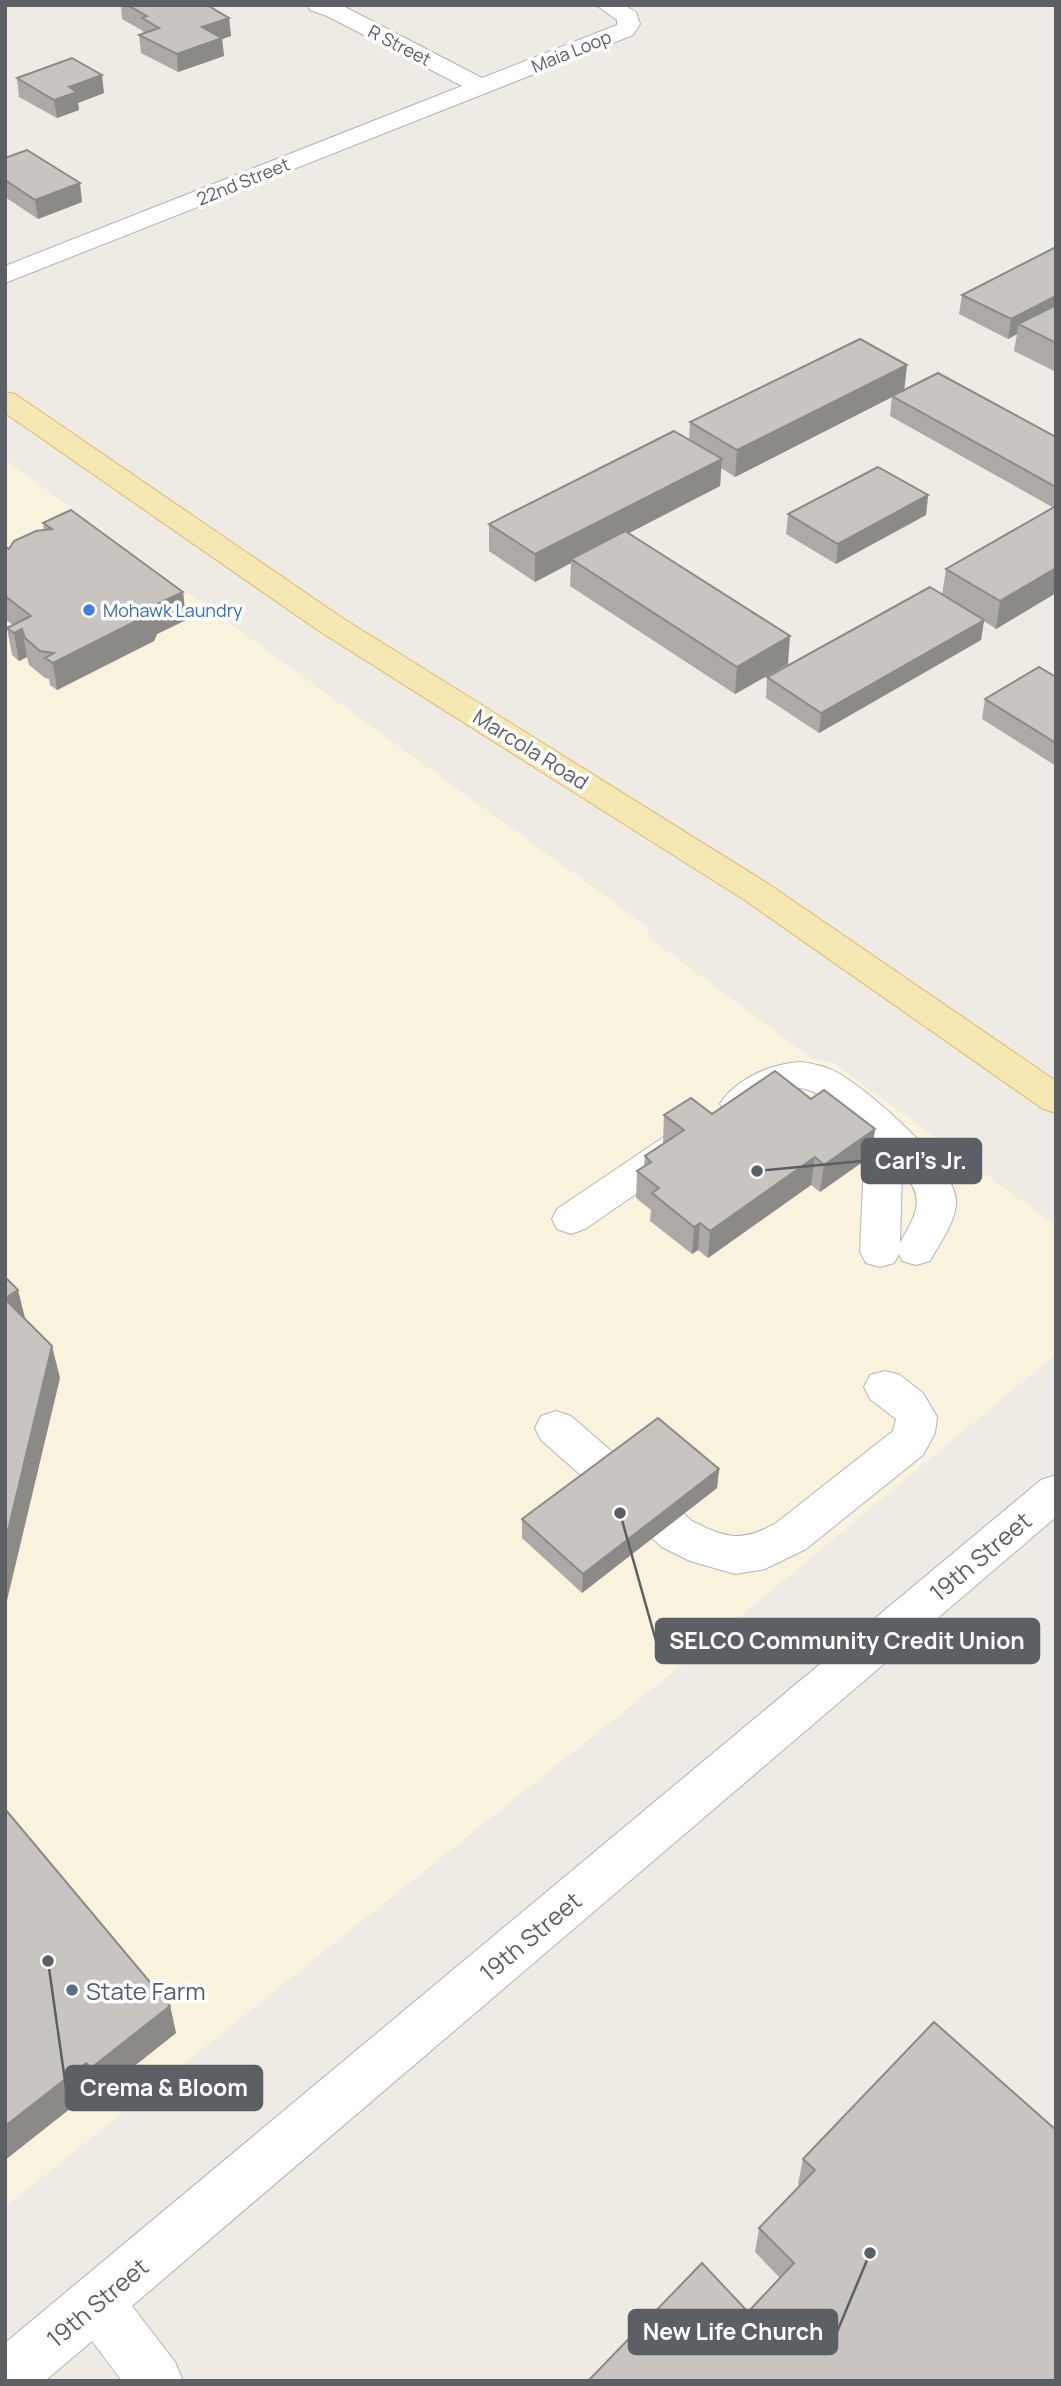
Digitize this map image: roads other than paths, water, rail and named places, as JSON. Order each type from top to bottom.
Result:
[{"type":"main road","name":"Marcola Road","points":[[5,400],[330,624],[748,887],[1056,1100]]},
{"type":"street","name":"R Street","points":[[318,5],[335,10],[481,87]]},
{"type":"street","name":"Maia Loop","points":[[481,87],[625,30],[629,24],[628,17],[607,5]]},
{"type":"street","name":"22nd Street","points":[[5,275],[481,87]]},
{"type":"street","points":[[570,1219],[764,1087],[783,1077],[798,1074],[828,1084],[884,1133],[916,1161],[932,1180],[937,1201],[932,1220],[898,1251],[884,1133]]},
{"type":"street","points":[[556,1428],[677,1534],[705,1548],[734,1556],[765,1551],[791,1535],[908,1443],[916,1432],[919,1420],[913,1409],[885,1387]]},
{"type":"street","name":"19th Street","points":[[5,2379],[1056,1492]]},
{"type":"street","points":[[96,2302],[156,2381]]},
{"type":"place","name":"Mohawk Laundry","points":[[89,610]]},
{"type":"place","name":"Carl's Jr.","points":[[757,1171]]},
{"type":"place","name":"SELCO Community Credit Union","points":[[620,1513]]},
{"type":"place","name":"Crema & Bloom","points":[[48,1961]]},
{"type":"place","name":"State Farm","points":[[72,1990]]},
{"type":"place","name":"New Life Church","points":[[870,2253]]}]
